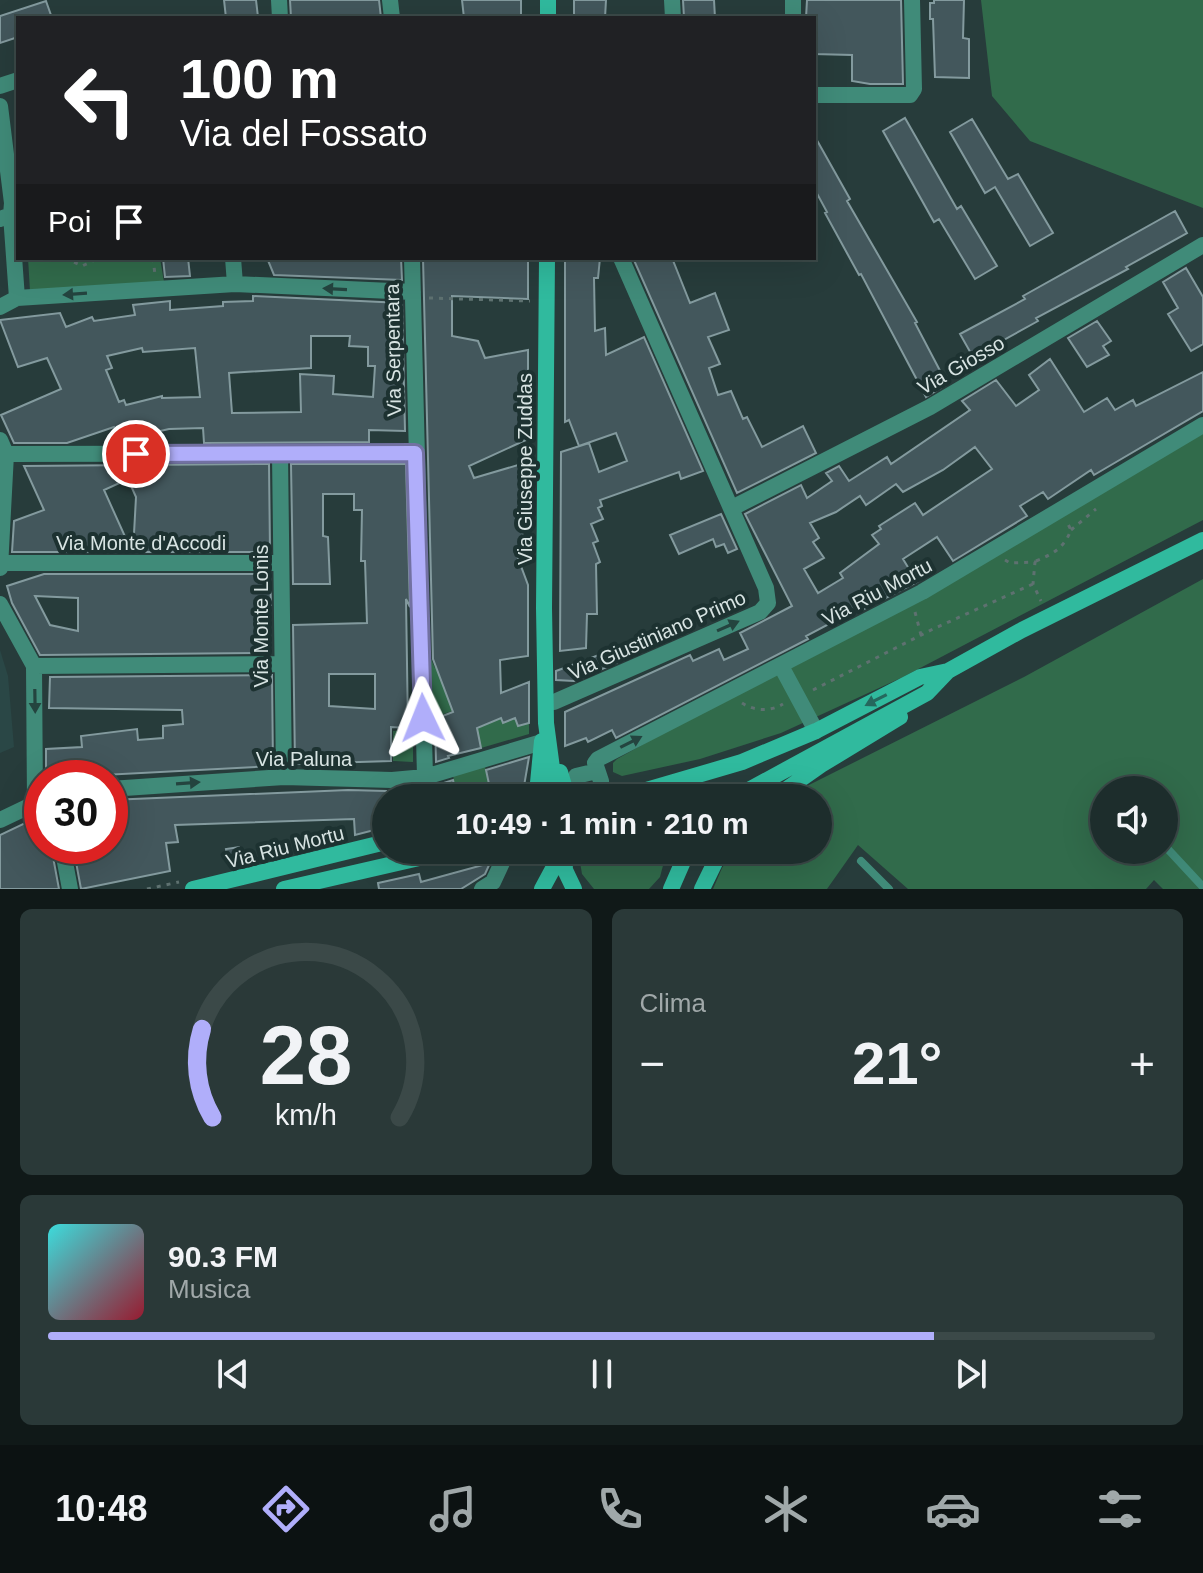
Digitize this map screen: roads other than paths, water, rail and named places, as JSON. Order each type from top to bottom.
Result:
[{"type":"main road","name":"Via Giuseppe Zuddas","points":[[547,260],[546,723],[554,784]]},
{"type":"main road","points":[[668,784],[742,762],[816,731],[920,677],[948,671],[1036,623],[1203,540]]},
{"type":"main road","points":[[760,784],[927,693],[948,671]]},
{"type":"main road","name":"Via Giuseppe Zuddas","points":[[546,680],[554,702],[563,784]]},
{"type":"main road","points":[[794,784],[897,722],[915,700]]},
{"type":"main road","name":"Via Giuseppe Zuddas","points":[[538,784],[546,723]]},
{"type":"main road","name":"Via Riu Mortu","points":[[193,889],[372,845]]},
{"type":"main road","name":"Via Riu Mortu","points":[[284,889],[393,864]]},
{"type":"main road","points":[[542,889],[558,864]]},
{"type":"main road","points":[[564,864],[573,888]]},
{"type":"main road","points":[[673,885],[677,864]]},
{"type":"main road","points":[[673,885],[682,864]]},
{"type":"main road","points":[[702,889],[714,864]]},
{"type":"street","points":[[816,95],[910,95],[914,89],[912,0]]},
{"type":"street","points":[[0,106],[5,217],[17,298]]},
{"type":"street","name":"Via Giosso","points":[[732,508],[930,407],[1203,245]]},
{"type":"street","points":[[233,260],[235,284]]},
{"type":"street","name":"Via Serpentara","points":[[412,260],[425,777]]},
{"type":"street","name":"Via Giustiniano Primo","points":[[554,702],[760,612],[769,597],[622,260]]},
{"type":"street","points":[[0,307],[17,298],[235,284],[413,292]]},
{"type":"street","name":"Via Riu Mortu","points":[[597,771],[595,763],[598,759],[911,598],[1203,425]]},
{"type":"street","points":[[0,565],[3,447],[280,454],[415,453]]},
{"type":"street","name":"Via Monte Lonis","points":[[280,454],[284,777]]},
{"type":"street","name":"Via Monte d'Accodi","points":[[0,565],[281,563]]},
{"type":"street","points":[[0,604],[34,666],[37,760]]},
{"type":"street","points":[[34,666],[281,664]]},
{"type":"street","points":[[781,666],[816,731]]},
{"type":"street","name":"Via Paluna","points":[[128,788],[284,777],[392,780],[425,777],[542,742]]},
{"type":"street","points":[[576,776],[597,771],[599,784]]},
{"type":"street","points":[[0,820],[24,809]]},
{"type":"street","points":[[65,864],[70,889]]},
{"type":"street","points":[[482,889],[493,882],[501,864]]},
{"type":"lane","points":[[1178,860],[1203,887]]},
{"type":"lane","points":[[861,861],[889,889]]}]
